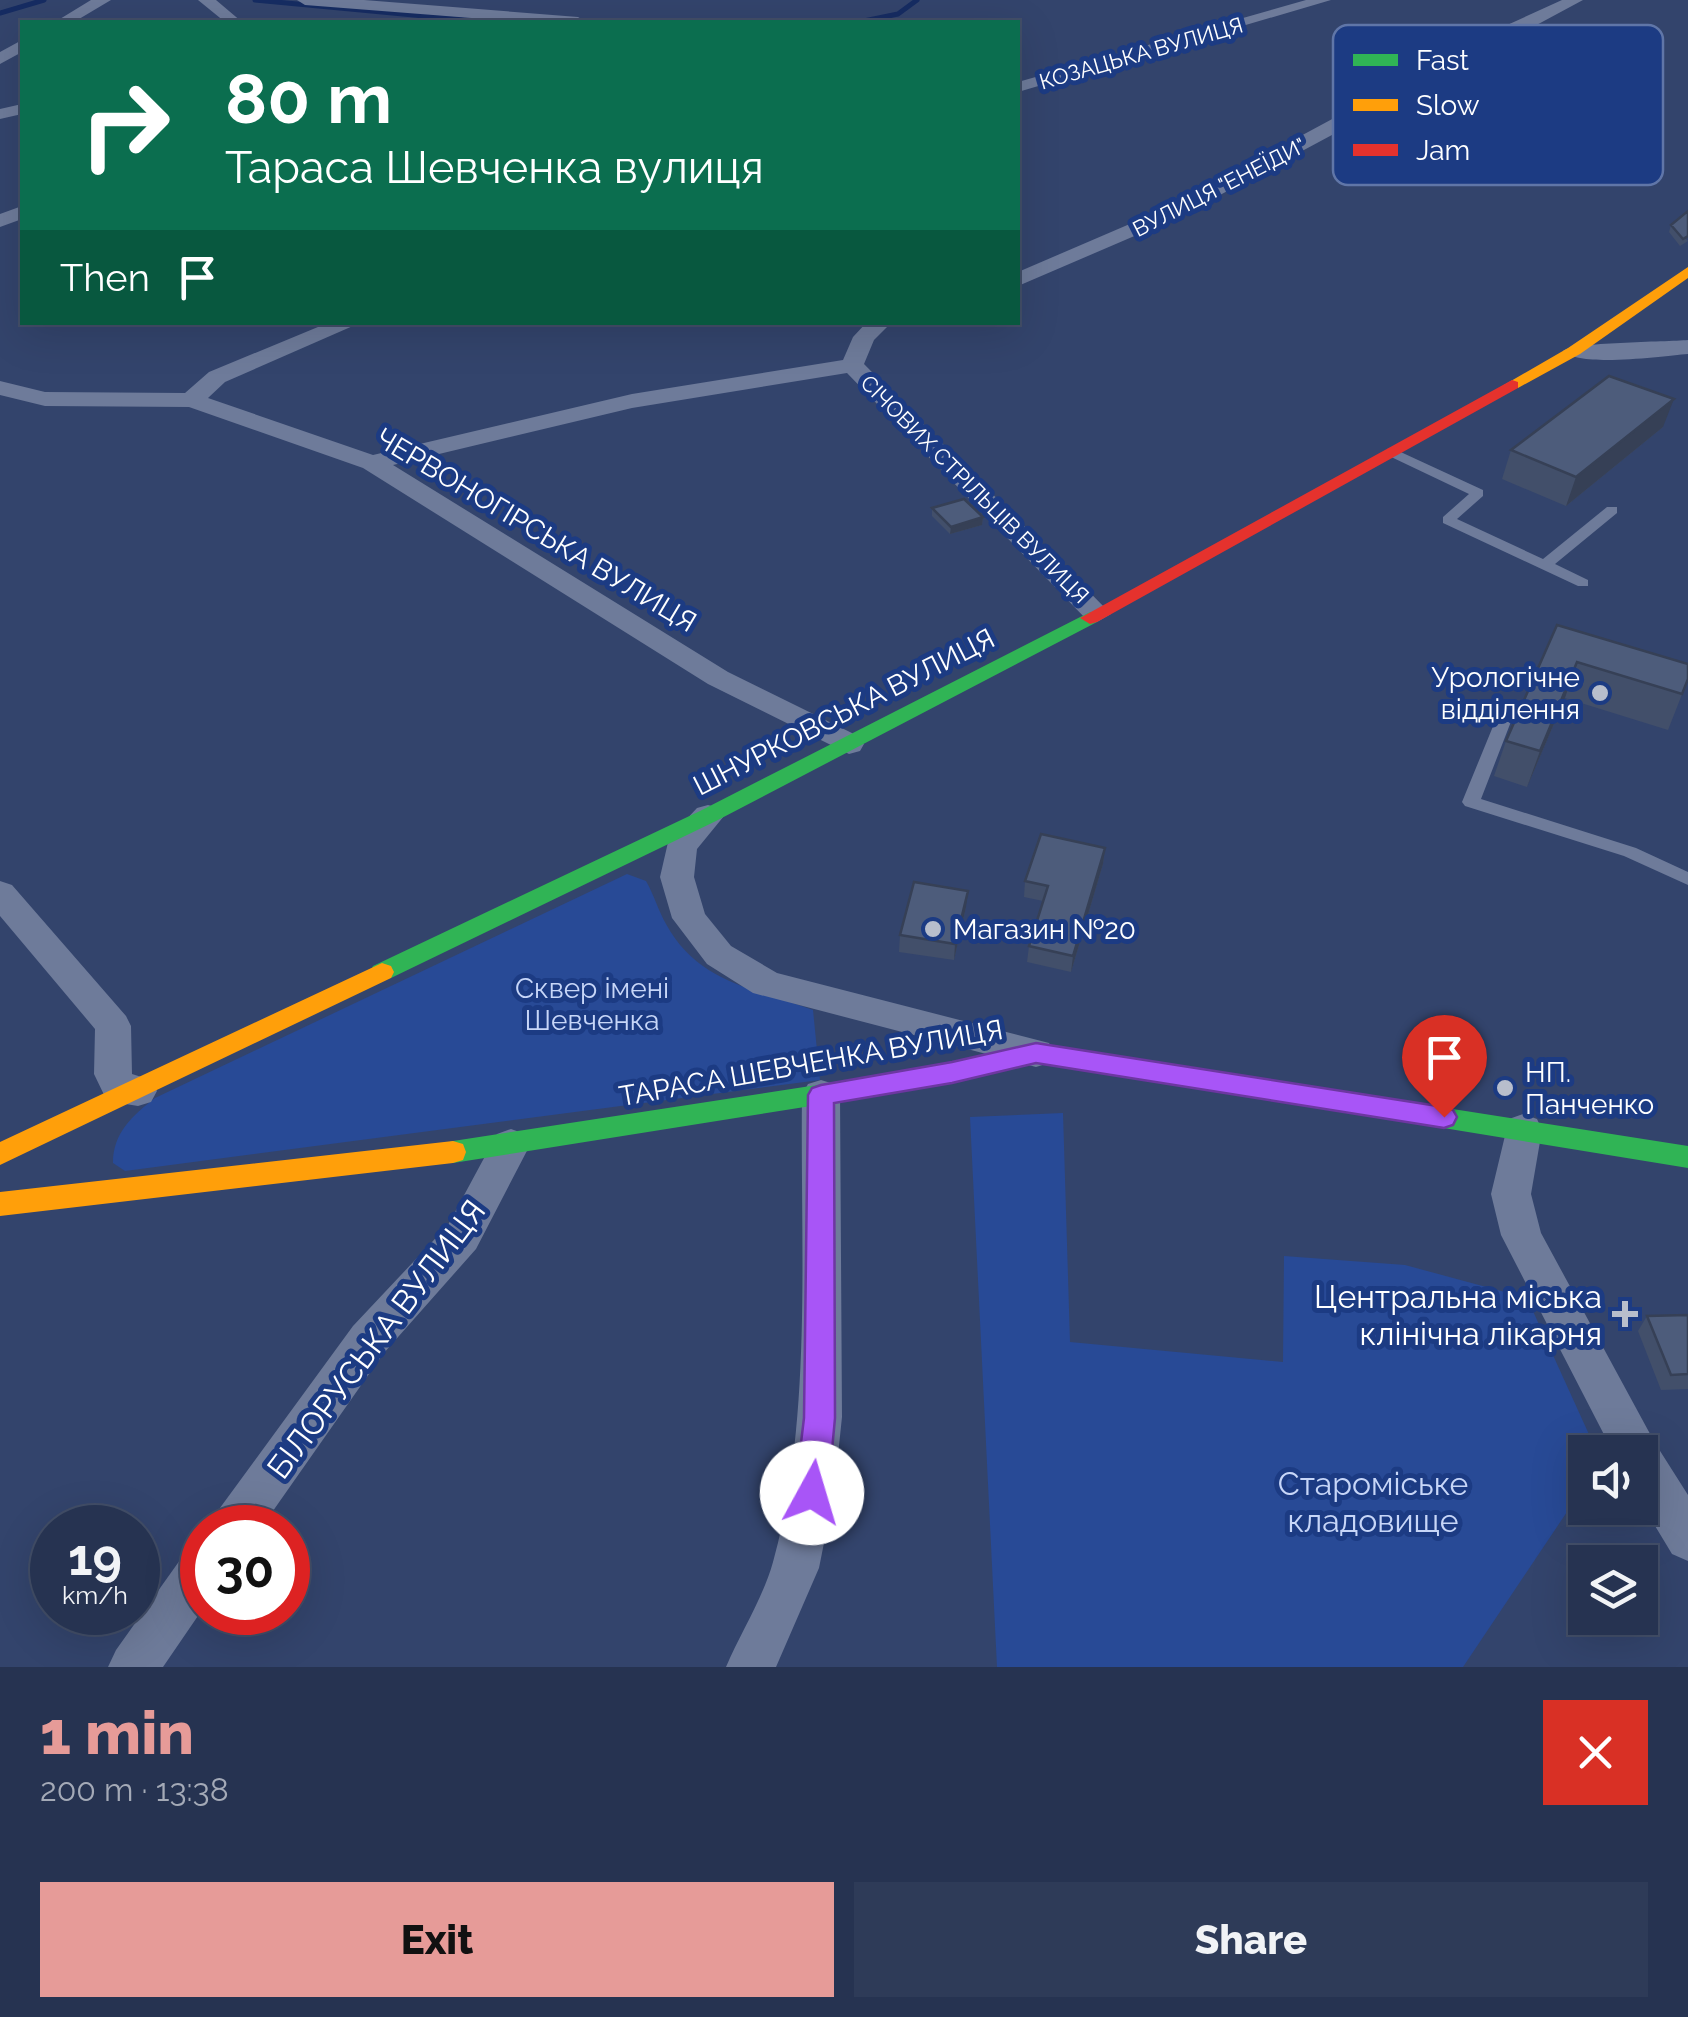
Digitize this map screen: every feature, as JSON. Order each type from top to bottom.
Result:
[{"type":"street","points":[[67,20],[103,0]]},
{"type":"street","points":[[206,0],[231,20]]},
{"type":"street","points":[[305,0],[515,20]]},
{"type":"street","points":[[483,19],[504,0]]},
{"type":"street","name":"КОЗАЦЬКА ВУЛИЦЯ","points":[[1020,87],[1322,0]]},
{"type":"street","name":"ВУЛИЦЯ \"ЕНЕЇДИ\"","points":[[1522,25],[1575,0]]},
{"type":"street","name":"ВУЛИЦЯ \"ЕНЕЇДИ\"","points":[[1020,279],[1174,212],[1333,126]]},
{"type":"street","name":"ШНУРКОВСЬКА ВУЛИЦЯ","points":[[0,1154],[708,816],[1098,614],[1574,351],[1688,271]]},
{"type":"street","points":[[191,400],[217,377],[345,325]]},
{"type":"street","points":[[372,463],[632,400],[852,365],[864,337],[878,325]]},
{"type":"street","points":[[1574,351],[1638,352],[1688,347]]},
{"type":"street","name":"СІЧОВИХ СТРІЛЬЦІВ ВУЛИЦЯ","points":[[852,365],[1098,614]]},
{"type":"street","name":"ЧЕРВОНОГІРСЬКА ВУЛИЦЯ","points":[[0,388],[45,399],[191,400],[372,463],[718,678],[849,744]]},
{"type":"street","points":[[708,816],[682,846],[677,878],[689,918],[720,955],[766,984],[1036,1053]]},
{"type":"street","points":[[0,893],[113,1026],[113,1074],[120,1090],[138,1091]]},
{"type":"street","name":"ТАРАСА ШЕВЧЕНКА ВУЛИЦЯ","points":[[8,1207],[510,1145],[821,1095],[1036,1053],[1688,1157]]},
{"type":"street","points":[[751,1667],[795,1568],[812,1493],[820,1418],[821,1095]]},
{"type":"street","points":[[1522,1130],[1512,1194],[1520,1236],[1627,1435]]},
{"type":"street","name":"БІЛОРУСЬКА ВУЛИЦЯ","points":[[250,1505],[368,1340],[462,1237],[510,1145]]},
{"type":"street","points":[[1658,1489],[1688,1538]]},
{"type":"street","points":[[133,1667],[180,1601]]},
{"type":"lane","points":[[1392,452],[1478,493],[1448,520],[1583,582]]},
{"type":"lane","points":[[1545,565],[1612,510]]},
{"type":"lane","points":[[1504,719],[1471,802],[1630,852],[1688,878]]},
{"type":"green space","name":"Сквер імені Шевченка","points":[[627,874],[646,881],[666,924],[694,959],[730,981],[813,1010],[820,1080],[125,1171],[113,1163],[116,1143],[125,1126],[155,1098]]},
{"type":"green space","name":"Староміське кладовище","points":[[1063,1113],[1070,1342],[1283,1362],[1284,1256],[1405,1265],[1527,1298],[1589,1435],[1568,1435],[1568,1510],[1463,1667],[997,1667],[970,1117]]},
{"type":"building","points":[[1688,211],[1688,236],[1683,239],[1671,225]]},
{"type":"building","points":[[1609,376],[1674,399],[1576,477],[1511,450]]},
{"type":"building","points":[[964,499],[983,517],[951,527],[932,508]]},
{"type":"building","points":[[1557,625],[1688,664],[1682,694],[1577,662],[1540,751],[1506,741]]},
{"type":"building","points":[[1041,834],[1105,848],[1073,956],[1029,946],[1048,886],[1025,881]]},
{"type":"building","name":"Магазин №20","points":[[914,882],[968,891],[955,944],[900,935]]},
{"type":"building","points":[[1688,1315],[1688,1374],[1671,1375],[1647,1316]]},
{"type":"waterway","points":[[0,13],[44,0]]},
{"type":"waterway","points":[[255,0],[466,20]]},
{"type":"waterway","points":[[869,20],[898,14],[917,0]]},
{"type":"traffic: fast","points":[[382,972],[708,816],[1090,618]]},
{"type":"traffic: fast","points":[[453,1152],[830,1093]]},
{"type":"traffic: fast","points":[[1370,1106],[1688,1157]]},
{"type":"traffic: slow","points":[[1512,385],[1574,351],[1688,271]]},
{"type":"traffic: slow","points":[[0,1154],[382,972]]},
{"type":"traffic: slow","points":[[0,1204],[453,1152]]},
{"type":"traffic: jam","points":[[1090,618],[1512,385]]},
{"type":"traffic: jam","points":[[830,1093],[953,1073],[1036,1053],[1370,1106]]},
{"type":"place","name":"Урологічне відділення","points":[[1600,693]]},
{"type":"place","name":"Магазин №20","points":[[933,929]]},
{"type":"place","name":"НП. Панченко","points":[[1505,1088]]},
{"type":"place","name":"Центральна міська клінічна лікарня","points":[[1625,1314]]},
{"type":"route","points":[[812,1493],[820,1418],[821,1095],[1036,1053],[1444,1117]]}]
